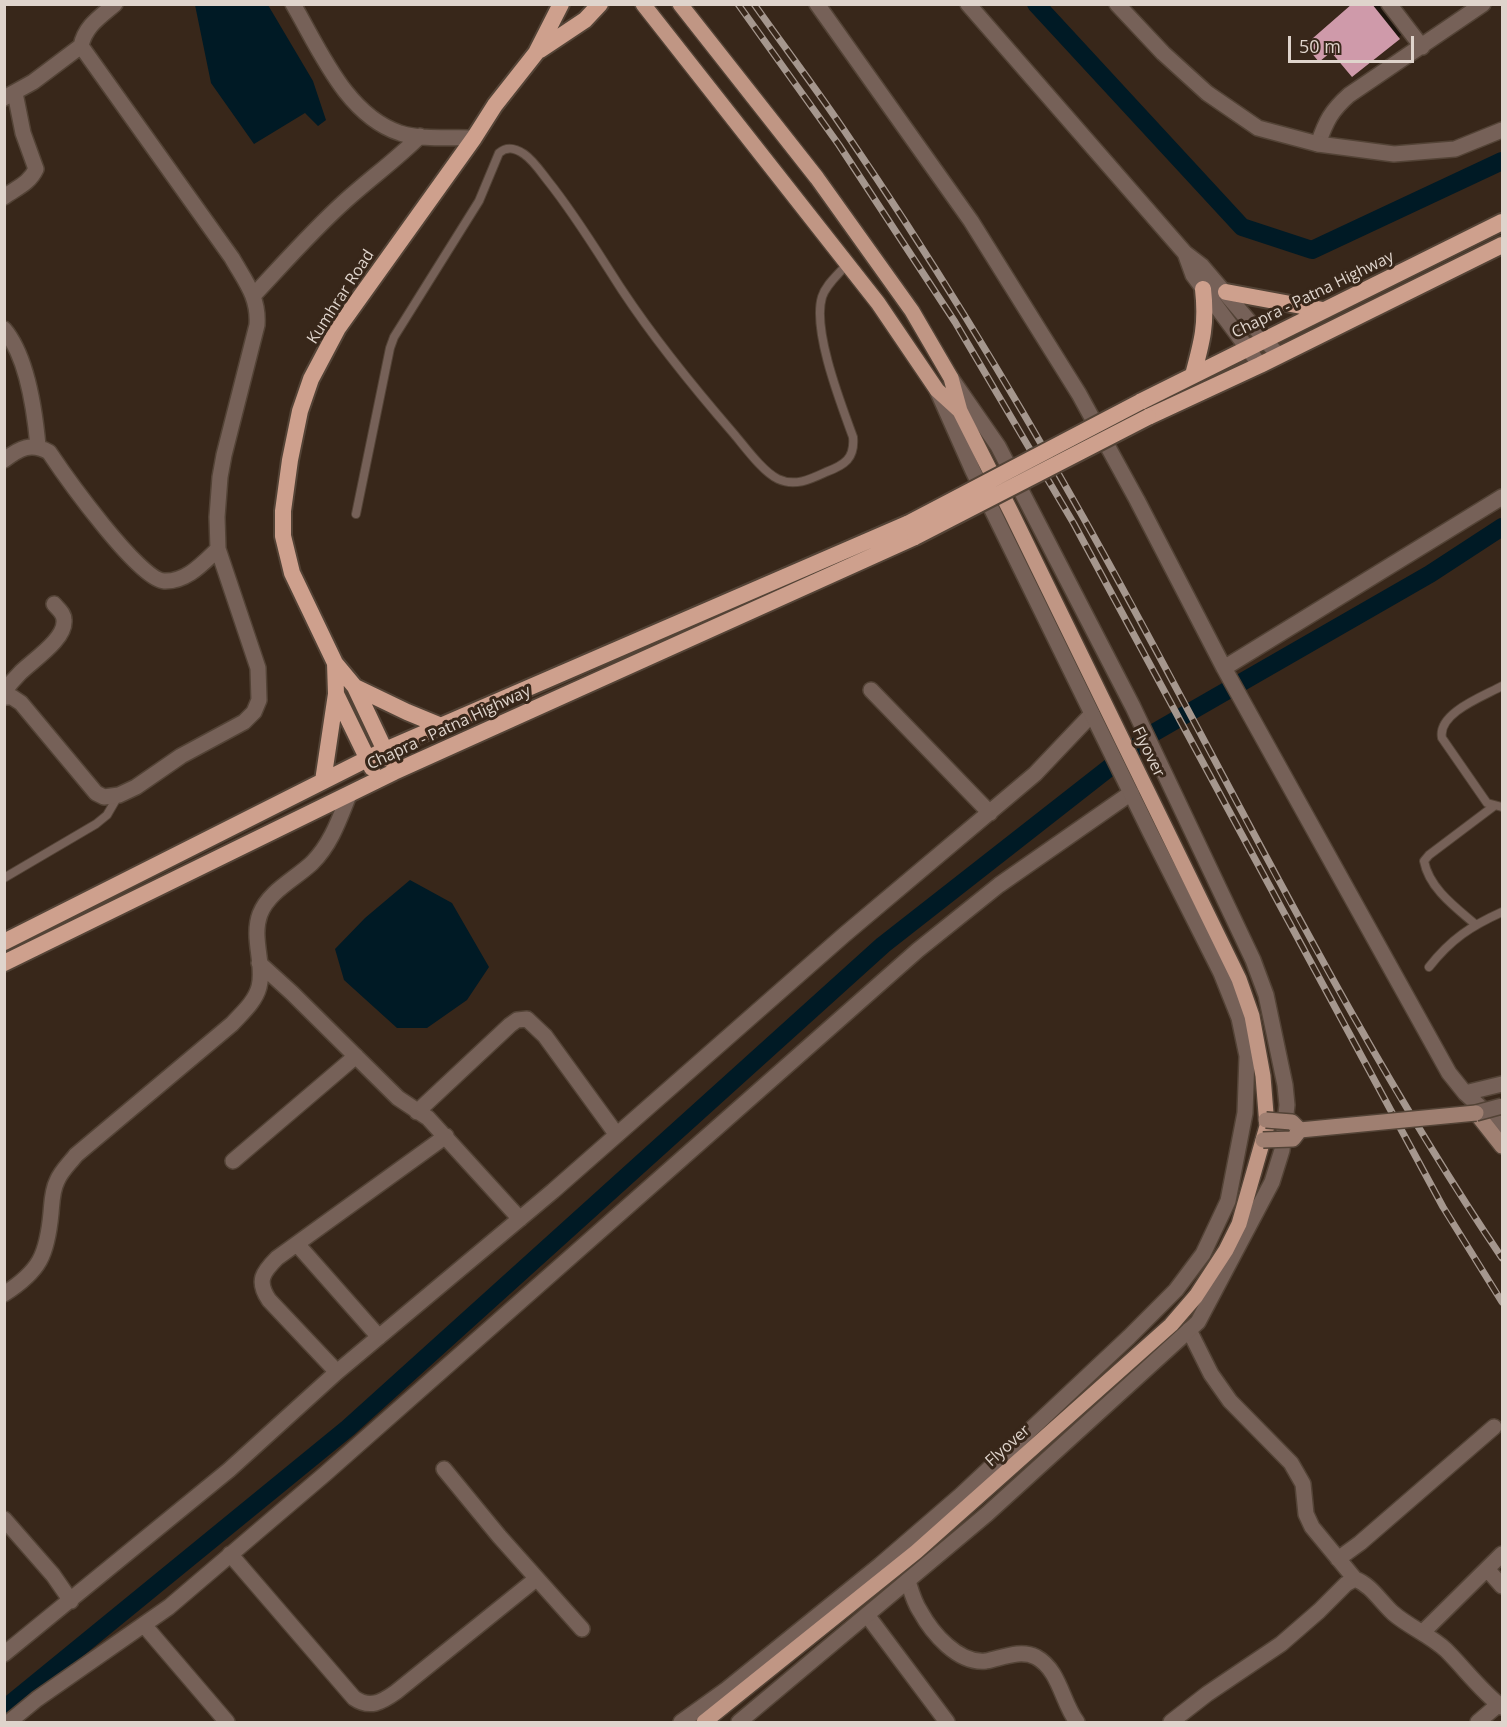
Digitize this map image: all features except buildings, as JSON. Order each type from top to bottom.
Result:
[{"type":"highway","name":"Kumhrar Road","points":[[394,772],[355,687],[335,663],[292,573],[283,536],[283,511],[300,411],[311,380],[338,328],[474,138],[495,105],[536,53],[561,4]]},
{"type":"highway","name":"Kumhrar Road","points":[[536,53],[585,20],[600,4]]},
{"type":"highway","name":"Chapra - Patna Highway","points":[[4,963],[394,772],[912,530],[1140,402],[1503,222]]},
{"type":"highway","points":[[912,530],[1260,365],[1503,245]]},
{"type":"highway","points":[[1193,375],[1204,334],[1206,313],[1203,289]]},
{"type":"highway","points":[[1226,292],[1323,310]]},
{"type":"highway","name":"Chapra - Patna Highway","points":[[4,942],[385,750],[912,530]]},
{"type":"highway","name":"Kumhrar Road","points":[[335,663],[336,694],[378,780]]},
{"type":"highway","points":[[355,687],[441,726]]},
{"type":"highway","points":[[323,781],[336,694]]},
{"type":"main road","name":"Flyover","points":[[643,4],[878,303],[937,390],[960,411]]},
{"type":"main road","name":"Flyover","points":[[680,4],[817,178],[912,311],[951,378],[960,411],[1239,979],[1254,1026],[1263,1076],[1267,1126],[1239,1224],[1226,1250],[1207,1279],[1171,1325],[916,1552],[704,1722]]},
{"type":"main road","points":[[1263,1140],[1293,1139],[1300,1130],[1476,1113],[1503,1146]]},
{"type":"main road","points":[[1266,1120],[1292,1122],[1300,1130]]},
{"type":"street","points":[[4,197],[20,188],[36,170],[10,96],[81,46],[83,36],[92,24],[115,4]]},
{"type":"street","points":[[293,4],[339,82],[359,108],[385,126],[401,133],[474,138]]},
{"type":"street","points":[[818,4],[971,221],[1078,394],[1137,500],[1224,668],[1449,1072],[1466,1093],[1503,1127]]},
{"type":"street","points":[[968,4],[1185,253],[1202,266],[1226,292],[1278,355]]},
{"type":"street","points":[[1117,4],[1163,53],[1208,93],[1258,128],[1318,144],[1394,154],[1455,149],[1503,130]]},
{"type":"street","points":[[1389,4],[1422,47]]},
{"type":"street","points":[[1318,144],[1327,119],[1335,107],[1349,95],[1483,4]]},
{"type":"street","points":[[4,697],[12,697],[33,716],[96,793],[104,797],[119,795],[136,787],[181,756],[244,722],[254,712],[259,700],[258,668],[218,549],[220,477],[257,325],[258,309],[232,258],[81,46]]},
{"type":"street","points":[[253,296],[301,242],[344,201],[399,157],[420,136]]},
{"type":"street","points":[[1185,253],[1193,274],[1203,289],[1260,365]]},
{"type":"street","points":[[4,329],[17,351],[30,394],[38,446]]},
{"type":"street","points":[[739,1722],[987,1514],[1198,1322],[1272,1182],[1282,1150],[1287,1105],[1262,980],[1133,707],[998,446],[951,378]]},
{"type":"street","points":[[681,1722],[727,1689],[880,1566],[961,1495],[1176,1290],[1203,1254],[1228,1201],[1245,1113],[1247,1056],[1239,1018],[1221,973],[973,471],[937,390]]},
{"type":"street","points":[[4,460],[23,447],[38,446],[49,452],[105,528],[148,573],[162,582],[191,574],[218,549]]},
{"type":"street","points":[[1224,668],[1503,497]]},
{"type":"street","points":[[4,692],[18,675],[56,641],[62,632],[65,622],[63,614],[54,604]]},
{"type":"street","points":[[872,690],[990,813]]},
{"type":"street","points":[[4,1654],[229,1470],[338,1372],[520,1219],[844,935],[990,813],[1048,762],[1092,714]]},
{"type":"street","points":[[9,1722],[37,1699],[169,1607],[325,1474],[918,950],[1128,787]]},
{"type":"street","points":[[4,1294],[34,1271],[42,1258],[48,1236],[52,1195],[57,1180],[76,1155],[232,1024],[254,1000],[260,986],[256,931],[260,913],[274,894],[324,849],[334,833],[349,795]]},
{"type":"street","points":[[259,963],[398,1098],[429,1118],[520,1219]]},
{"type":"street","points":[[417,1112],[510,1025],[517,1020],[527,1019],[545,1036],[617,1135]]},
{"type":"street","points":[[233,1161],[356,1056]]},
{"type":"street","points":[[1466,1093],[1503,1084]]},
{"type":"street","points":[[1476,1113],[1503,1106]]},
{"type":"street","points":[[338,1372],[275,1307],[262,1290],[262,1279],[267,1268],[446,1136]]},
{"type":"street","points":[[297,1244],[380,1337]]},
{"type":"street","points":[[1189,1330],[1211,1374],[1225,1394],[1298,1474],[1303,1484],[1306,1514],[1312,1527],[1354,1579],[1364,1582],[1392,1612],[1423,1632],[1446,1651],[1501,1706],[1478,1722]]},
{"type":"street","points":[[1338,1559],[1359,1544],[1494,1426]]},
{"type":"street","points":[[444,1469],[536,1579],[582,1629]]},
{"type":"street","points":[[4,1519],[52,1575],[70,1601]]},
{"type":"street","points":[[230,1554],[354,1698],[362,1703],[373,1705],[396,1692],[536,1579]]},
{"type":"street","points":[[1423,1632],[1503,1554]]},
{"type":"street","points":[[1487,1569],[1503,1586]]},
{"type":"street","points":[[1171,1722],[1207,1694],[1273,1650],[1354,1579]]},
{"type":"street","points":[[908,1581],[920,1612],[941,1638],[964,1657],[975,1661],[986,1661],[1024,1654],[1036,1657],[1048,1667],[1077,1722]]},
{"type":"street","points":[[867,1616],[947,1722]]},
{"type":"street","points":[[144,1625],[227,1722]]},
{"type":"lane","points":[[356,514],[394,337],[479,201],[499,153],[505,149],[514,149],[526,155],[538,169],[581,225],[624,293],[700,394],[760,463],[780,480],[790,483],[804,481],[833,470],[845,463],[854,449],[853,437],[823,338],[820,315],[822,298],[827,288],[847,264]]},
{"type":"lane","points":[[1498,807],[1487,803],[1442,738],[1440,731],[1446,719],[1456,711],[1503,686]]},
{"type":"lane","points":[[4,878],[96,824],[107,815],[119,795]]},
{"type":"lane","points":[[1475,924],[1450,903],[1435,885],[1426,871],[1424,861],[1429,855],[1498,807]]},
{"type":"lane","points":[[1429,967],[1443,950],[1475,924],[1503,912]]},
{"type":"water","points":[[195,5],[268,5],[313,81],[326,120],[318,126],[305,113],[254,144],[211,83]]},
{"type":"water","points":[[410,880],[452,903],[489,967],[467,1000],[427,1028],[397,1028],[344,980],[335,949],[365,918]]},
{"type":"waterway","points":[[1036,4],[1242,227],[1312,250],[1502,161]]},
{"type":"waterway","points":[[4,1709],[348,1428],[883,945],[1155,732],[1430,574],[1502,527]]},
{"type":"railway","points":[[738,4],[839,145],[955,322],[1074,524],[1443,1207],[1502,1302]]},
{"type":"railway","points":[[754,4],[879,182],[999,372],[1134,610],[1336,985],[1444,1169],[1502,1258]]}]
